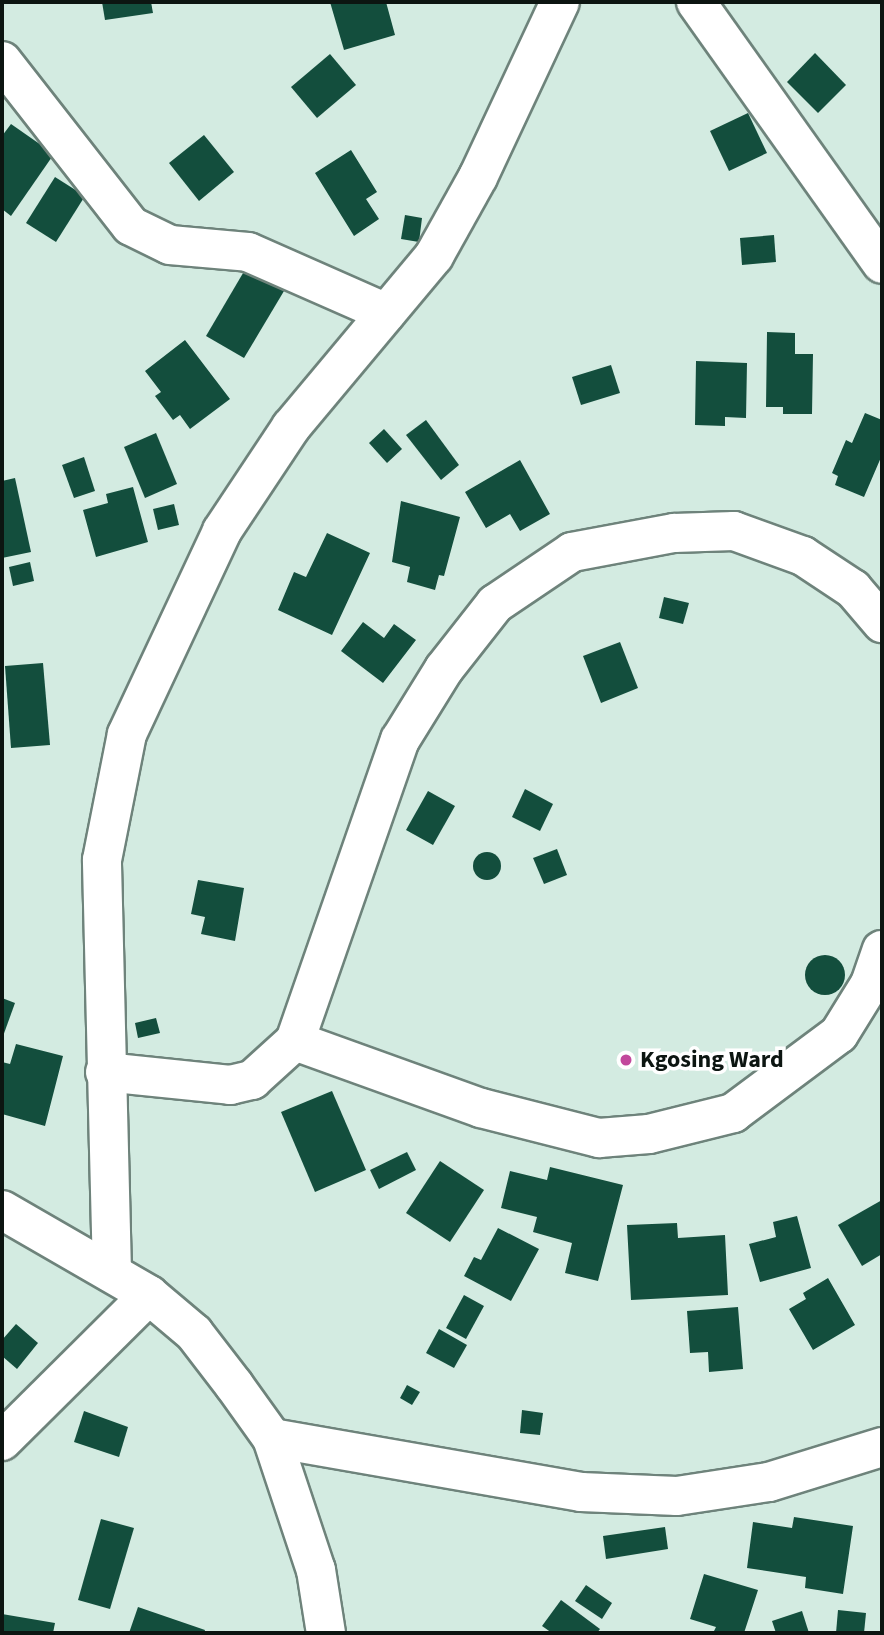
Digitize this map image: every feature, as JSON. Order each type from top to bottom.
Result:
[{"type":"street","points":[[112,1273],[105,1072],[102,860],[127,734],[222,531],[291,426],[435,256],[478,177],[560,2]]},
{"type":"street","points":[[696,2],[882,264]]},
{"type":"street","points":[[2,61],[131,226],[170,245],[248,252],[386,313]]},
{"type":"street","points":[[105,1072],[230,1085],[252,1080],[295,1041],[400,740],[444,669],[495,604],[572,552],[674,533],[734,531],[803,556],[853,589],[882,623]]},
{"type":"street","points":[[295,1041],[481,1108],[599,1138],[649,1135],[733,1113],[839,1034],[870,984],[882,950]]},
{"type":"street","points":[[2,1210],[149,1295],[194,1333],[272,1438],[316,1570],[326,1633]]},
{"type":"street","points":[[2,1441],[149,1295]]},
{"type":"street","points":[[272,1438],[581,1492],[677,1496],[769,1482],[882,1447]]},
{"type":"building","points":[[102,2],[151,2],[153,13],[105,20]]},
{"type":"building","points":[[330,2],[386,2],[395,35],[344,50]]},
{"type":"building","points":[[815,53],[846,85],[818,113],[787,82]]},
{"type":"building","points":[[330,54],[356,85],[317,118],[291,87]]},
{"type":"building","points":[[748,113],[767,153],[729,171],[710,131]]},
{"type":"building","points":[[11,124],[54,154],[11,216],[2,209],[2,136]]},
{"type":"building","points":[[204,135],[234,172],[199,201],[169,163]]},
{"type":"building","points":[[351,150],[377,192],[366,199],[379,219],[354,236],[315,173]]},
{"type":"building","points":[[55,177],[85,196],[56,242],[26,223]]},
{"type":"building","points":[[405,215],[422,218],[419,242],[401,239]]},
{"type":"building","points":[[774,235],[776,262],[742,265],[740,238]]},
{"type":"building","points":[[246,268],[284,291],[244,358],[206,336]]},
{"type":"building","points":[[767,332],[795,333],[795,354],[813,354],[812,414],[783,414],[783,407],[766,407]]},
{"type":"building","points":[[185,340],[230,399],[190,429],[180,415],[173,420],[155,396],[161,392],[145,371]]},
{"type":"building","points":[[696,361],[747,363],[746,418],[725,417],[725,426],[695,425]]},
{"type":"building","points":[[611,365],[620,393],[581,405],[572,377]]},
{"type":"building","points":[[865,413],[882,420],[882,455],[864,497],[835,485],[838,476],[832,473],[846,440],[852,443]]},
{"type":"building","points":[[426,420],[459,465],[441,480],[406,435]]},
{"type":"building","points":[[384,429],[402,449],[387,463],[369,443]]},
{"type":"building","points":[[156,433],[177,484],[145,498],[124,447]]},
{"type":"building","points":[[84,457],[95,491],[74,498],[62,465]]},
{"type":"building","points":[[520,460],[550,514],[520,531],[510,514],[486,528],[465,492]]},
{"type":"building","points":[[15,478],[31,552],[2,558],[2,481]]},
{"type":"building","points":[[133,487],[148,542],[96,557],[83,510],[108,503],[106,494]]},
{"type":"building","points":[[401,501],[460,517],[444,576],[439,575],[435,590],[407,582],[410,567],[392,562]]},
{"type":"building","points":[[174,504],[179,525],[158,530],[153,509]]},
{"type":"building","points":[[327,533],[370,553],[332,635],[278,610],[294,572],[306,577]]},
{"type":"building","points":[[30,562],[34,581],[13,586],[9,567]]},
{"type":"building","points":[[664,597],[689,603],[683,624],[659,618]]},
{"type":"building","points":[[363,622],[384,638],[394,624],[416,640],[383,683],[341,651]]},
{"type":"building","points":[[620,642],[638,688],[601,703],[583,656]]},
{"type":"building","points":[[43,663],[50,745],[11,748],[5,666]]},
{"type":"building","points":[[525,789],[553,804],[540,831],[512,817]]},
{"type":"building","points":[[428,791],[455,806],[433,845],[406,830]]},
{"type":"building","points":[[557,849],[567,875],[544,884],[533,858]]},
{"type":"building","points":[[487,852],[497,856],[501,866],[497,876],[487,880],[477,876],[473,866],[477,856]]},
{"type":"building","points":[[198,880],[244,888],[235,941],[201,934],[205,917],[191,914]]},
{"type":"building","points":[[825,955],[833,956],[839,961],[844,967],[844,983],[839,989],[833,994],[825,995],[817,994],[811,989],[806,983],[805,975],[806,967],[811,961],[817,956]]},
{"type":"building","points":[[2,998],[15,1003],[2,1039]]},
{"type":"building","points":[[156,1018],[160,1033],[138,1038],[135,1023]]},
{"type":"building","points":[[16,1044],[63,1056],[45,1126],[2,1114],[2,1062],[10,1064]]},
{"type":"building","points":[[332,1091],[366,1170],[315,1192],[281,1112]]},
{"type":"building","points":[[407,1152],[416,1170],[379,1189],[370,1170]]},
{"type":"building","points":[[440,1161],[484,1190],[450,1242],[406,1213]]},
{"type":"building","points":[[550,1167],[623,1185],[598,1281],[565,1273],[572,1243],[533,1232],[537,1217],[501,1208],[510,1171],[547,1180]]},
{"type":"building","points":[[882,1200],[882,1254],[862,1266],[838,1225]]},
{"type":"building","points":[[797,1216],[811,1268],[760,1282],[749,1244],[776,1237],[773,1222]]},
{"type":"building","points":[[677,1223],[678,1238],[725,1235],[728,1295],[631,1300],[627,1225]]},
{"type":"building","points":[[498,1228],[539,1249],[511,1301],[464,1276],[474,1257],[481,1260]]},
{"type":"building","points":[[828,1278],[855,1325],[813,1350],[789,1309],[806,1299],[803,1293]]},
{"type":"building","points":[[464,1295],[484,1306],[466,1339],[446,1328]]},
{"type":"building","points":[[738,1307],[743,1369],[709,1372],[708,1352],[690,1353],[687,1311]]},
{"type":"building","points":[[16,1324],[38,1343],[17,1369],[2,1356],[2,1340]]},
{"type":"building","points":[[439,1329],[467,1345],[454,1368],[426,1353]]},
{"type":"building","points":[[407,1385],[420,1392],[412,1405],[400,1398]]},
{"type":"building","points":[[522,1410],[543,1413],[540,1435],[520,1433]]},
{"type":"building","points":[[84,1411],[128,1427],[119,1457],[74,1442]]},
{"type":"building","points":[[794,1517],[853,1526],[843,1594],[805,1588],[806,1577],[747,1568],[753,1522],[792,1528]]},
{"type":"building","points":[[101,1519],[134,1528],[110,1609],[78,1600]]},
{"type":"building","points":[[665,1527],[668,1549],[606,1559],[603,1536]]},
{"type":"building","points":[[704,1574],[758,1590],[744,1633],[713,1633],[716,1627],[690,1619]]},
{"type":"building","points":[[586,1585],[612,1603],[602,1619],[575,1601]]},
{"type":"building","points":[[561,1600],[600,1629],[597,1633],[552,1633],[542,1626]]},
{"type":"building","points":[[138,1607],[205,1630],[204,1633],[129,1633]]},
{"type":"building","points":[[838,1610],[866,1613],[864,1633],[836,1633]]},
{"type":"building","points":[[802,1611],[809,1633],[776,1633],[772,1621]]},
{"type":"building","points":[[2,1614],[55,1623],[53,1633],[2,1633]]},
{"type":"place","name":"Kgosing Ward","points":[[626,1060]]}]
